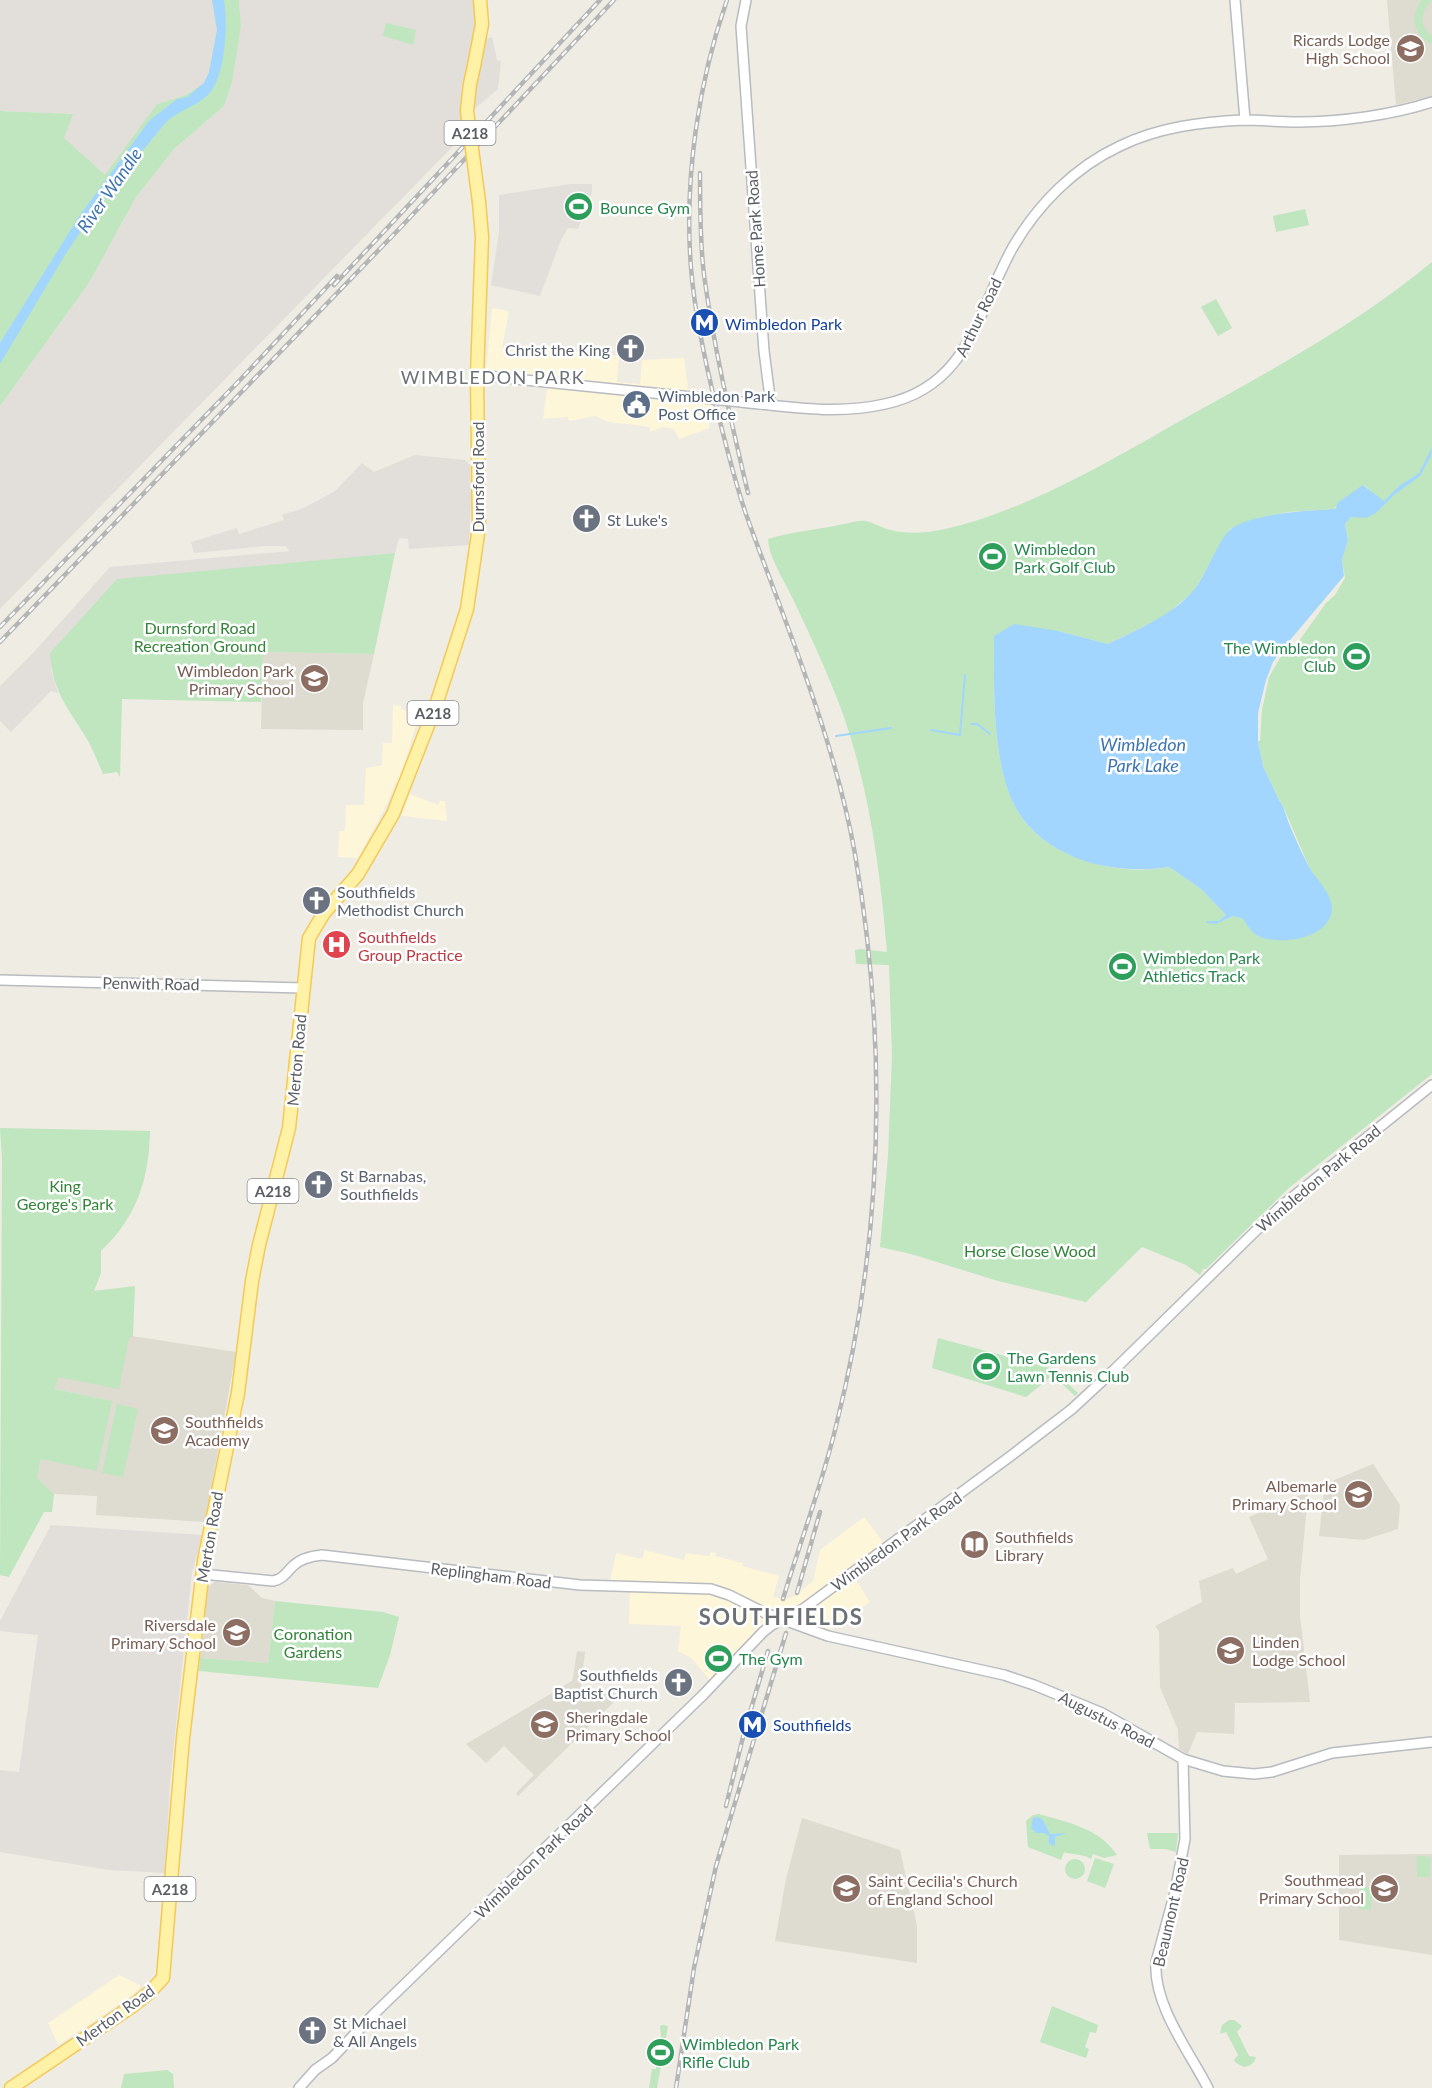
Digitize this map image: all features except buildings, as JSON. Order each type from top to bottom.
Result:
[{"type":"main road","name":"Durnsford Road","points":[[319,919],[358,874],[393,814],[436,705],[462,630],[471,587],[478,527],[477,375],[482,237],[467,111],[468,91],[482,24],[480,0]]},
{"type":"main road","name":"Merton Road","points":[[11,2088],[130,2007],[150,1992],[163,1978],[180,1770],[202,1574],[238,1393],[252,1281],[290,1125],[309,938],[319,919]]},
{"type":"street","name":"Home Park Road","points":[[746,0],[741,26],[764,351],[771,405]]},
{"type":"street","points":[[1235,0],[1245,120]]},
{"type":"street","name":"Arthur Road","points":[[477,375],[813,410],[854,409],[886,404],[924,390],[936,382],[954,364],[967,344],[1003,267],[1028,225],[1060,187],[1095,159],[1121,145],[1171,128],[1245,120],[1325,121],[1386,112],[1432,102]]},
{"type":"street","name":"Penwith Road","points":[[0,980],[303,988]]},
{"type":"street","name":"Wimbledon Park Road","points":[[299,2088],[313,2071],[332,2058],[368,2020],[703,1695],[760,1635],[772,1625],[803,1608],[910,1531],[1072,1409],[1279,1208],[1432,1085]]},
{"type":"street","name":"Replingham Road","points":[[202,1574],[273,1581],[282,1578],[302,1560],[328,1555],[602,1587],[711,1589],[784,1619]]},
{"type":"street","name":"Augustus Road","points":[[784,1619],[844,1640],[986,1670],[1034,1684],[1102,1713],[1183,1759],[1216,1769],[1254,1774],[1291,1767],[1332,1753],[1432,1742]]},
{"type":"street","name":"Beaumont Road","points":[[1183,1759],[1185,1839],[1182,1863],[1155,1973],[1163,2003],[1208,2088]]},
{"type":"shaded area","points":[[0,0],[212,0],[217,30],[209,72],[204,83],[186,95],[157,104],[105,176],[63,138],[72,114],[0,111]]},
{"type":"shaded area","points":[[239,0],[474,0],[476,23],[465,134],[0,609],[0,406],[89,283],[136,197],[174,149],[224,106],[241,26]]},
{"type":"shaded area","name":"Ricards Lodge High School","points":[[1387,0],[1432,0],[1432,96],[1396,105]]},
{"type":"shaded area","points":[[492,37],[497,60],[501,61],[498,89],[472,111],[472,100],[485,39]]},
{"type":"shaded area","points":[[570,184],[592,184],[592,192],[578,229],[568,228],[561,240],[540,296],[491,285],[499,232],[499,195]]},
{"type":"shaded area","points":[[492,308],[509,311],[502,348],[536,355],[539,347],[619,356],[617,382],[640,384],[642,360],[684,358],[688,389],[712,392],[710,417],[707,418],[710,428],[679,439],[674,429],[663,427],[650,432],[650,427],[608,422],[595,416],[569,421],[568,417],[543,419],[551,377],[491,374],[486,371]]},
{"type":"shaded area","points":[[415,455],[465,460],[470,465],[469,545],[409,549],[408,539],[399,538],[395,553],[199,572],[51,669],[58,693],[51,691],[11,732],[0,721],[0,686],[33,653],[110,567],[290,551],[285,546],[265,546],[194,553],[191,542],[237,528],[239,534],[284,520],[282,515],[304,508],[335,491],[362,463],[374,472]]},
{"type":"shaded area","name":"Wimbledon Park Primary School","points":[[263,652],[374,654],[363,703],[363,730],[261,729]]},
{"type":"shaded area","points":[[393,705],[401,706],[401,709],[423,717],[423,720],[418,720],[399,782],[396,782],[358,858],[338,857],[339,831],[345,831],[346,805],[364,805],[366,768],[382,765],[383,743],[392,743]]},
{"type":"shaded area","points":[[410,794],[438,805],[440,801],[445,801],[447,821],[401,816]]},
{"type":"shaded area","name":"Southfields Academy","points":[[132,1336],[236,1352],[205,1522],[96,1515],[97,1496],[54,1494],[37,1478],[41,1459],[111,1401],[55,1389],[58,1376]]},
{"type":"shaded area","name":"Albemarle Primary School","points":[[1373,1464],[1400,1505],[1398,1529],[1364,1540],[1319,1536],[1325,1484]]},
{"type":"shaded area","name":"Linden Lodge School","points":[[1305,1493],[1308,1495],[1300,1579],[1300,1616],[1310,1702],[1235,1703],[1234,1734],[1197,1732],[1188,1754],[1179,1749],[1178,1730],[1160,1687],[1159,1631],[1155,1626],[1202,1602],[1199,1581],[1233,1568],[1236,1574],[1268,1559],[1249,1517]]},
{"type":"shaded area","points":[[864,1517],[884,1543],[849,1569],[870,1602],[826,1632],[804,1623],[800,1618],[801,1614],[791,1611],[771,1612],[760,1629],[710,1680],[691,1658],[678,1651],[681,1626],[629,1624],[630,1582],[610,1581],[616,1553],[642,1559],[645,1550],[684,1560],[686,1553],[709,1556],[711,1552],[716,1553],[715,1556],[743,1563],[742,1566],[779,1576],[773,1597],[785,1599],[793,1597],[813,1581],[820,1550]]},
{"type":"shaded area","points":[[51,1525],[203,1535],[192,1572],[170,1782],[165,1873],[109,1870],[0,1852],[0,1770],[19,1772],[38,1635],[0,1631],[0,1621]]},
{"type":"shaded area","name":"Riversdale Primary School","points":[[215,1582],[248,1585],[262,1598],[275,1601],[268,1663],[200,1658],[208,1587]]},
{"type":"shaded area","name":"Sheringdale Primary School","points":[[577,1651],[585,1652],[580,1692],[622,1694],[518,1796],[516,1793],[534,1775],[504,1746],[486,1763],[466,1744],[559,1689],[561,1691],[564,1689],[563,1686],[572,1681]]},
{"type":"shaded area","name":"Saint Cecilia's Church of England School","points":[[802,1818],[900,1850],[917,1926],[917,1963],[775,1941],[786,1879]]},
{"type":"shaded area","name":"Southmead Primary School","points":[[1432,1854],[1432,1955],[1339,1940],[1339,1855]]},
{"type":"shaded area","points":[[119,1975],[140,1985],[140,1988],[58,2044],[48,2023]]},
{"type":"green space","points":[[212,0],[239,0],[241,26],[232,82],[224,106],[174,149],[136,197],[89,283],[0,406],[0,111],[73,114],[64,138],[105,175],[157,104],[186,95],[204,83],[209,72],[217,30]]},
{"type":"green space","points":[[1422,0],[1432,0],[1423,13],[1423,23],[1432,36],[1432,44],[1421,36],[1415,25],[1416,12]]},
{"type":"green space","points":[[386,23],[416,30],[413,45],[383,36]]},
{"type":"green space","points":[[1305,209],[1309,225],[1276,232],[1273,216]]},
{"type":"green space","name":"Horse Close Wood","points":[[1432,262],[1432,1074],[1290,1187],[1206,1269],[1203,1269],[1200,1275],[1186,1265],[1142,1247],[1086,1302],[998,1281],[911,1254],[880,1247],[888,1156],[892,1056],[889,965],[856,964],[855,950],[887,952],[877,858],[859,766],[840,706],[774,561],[768,539],[863,521],[901,532],[931,532],[976,521],[1007,510],[1070,482],[1251,382],[1344,326]],"holes":[[[1364,485],[1386,504],[1351,517],[1345,524],[1348,540],[1342,560],[1345,578],[1335,595],[1326,603],[1299,641],[1283,653],[1269,677],[1262,710],[1260,741],[1258,741],[1263,766],[1309,867],[1330,900],[1288,940],[1257,934],[1243,919],[1233,916],[1222,921],[1207,923],[1207,921],[1218,921],[1226,915],[1201,889],[1169,867],[1135,870],[1089,862],[1052,846],[1030,828],[1018,812],[1003,772],[994,702],[994,636],[1058,631],[1108,644],[1163,617],[1194,591],[1230,529],[1258,518],[1288,512],[1333,509]]]},
{"type":"green space","points":[[1216,299],[1232,328],[1218,336],[1201,307]]},
{"type":"green space","name":"Durnsford Road Recreation Ground","points":[[395,553],[374,654],[263,652],[261,702],[122,699],[120,777],[117,772],[103,774],[87,739],[58,689],[50,653],[117,579]]},
{"type":"green space","name":"King George's Park","points":[[0,1128],[150,1131],[147,1165],[139,1196],[124,1225],[101,1251],[101,1273],[94,1291],[135,1286],[133,1336],[129,1338],[119,1389],[58,1377],[55,1389],[112,1401],[97,1471],[41,1459],[37,1478],[54,1494],[52,1512],[44,1512],[9,1577],[0,1575],[2,1159]]},
{"type":"green space","name":"The Gardens Lawn Tennis Club","points":[[938,1338],[1057,1370],[1055,1372],[1078,1393],[1075,1396],[1053,1375],[1026,1397],[932,1368]]},
{"type":"green space","points":[[117,1404],[138,1409],[123,1477],[102,1473]]},
{"type":"green space","name":"Coronation Gardens","points":[[275,1601],[383,1612],[399,1617],[390,1655],[378,1688],[199,1671],[200,1658],[268,1663]]},
{"type":"green space","points":[[1039,1814],[1092,1833],[1101,1838],[1117,1855],[1104,1858],[1093,1854],[1091,1859],[1064,1852],[1061,1860],[1028,1847],[1026,1821],[1033,1815]]},
{"type":"green space","points":[[1147,1833],[1178,1833],[1176,1852],[1150,1849]]},
{"type":"green space","points":[[1417,1856],[1430,1857],[1430,1877],[1417,1877]]},
{"type":"green space","points":[[1095,1858],[1114,1864],[1105,1888],[1087,1881]]},
{"type":"green space","points":[[1075,1859],[1082,1862],[1085,1869],[1082,1876],[1075,1879],[1068,1876],[1065,1869],[1068,1862]]},
{"type":"green space","points":[[1360,1887],[1372,1888],[1371,1910],[1359,1909]]},
{"type":"green space","points":[[1052,2006],[1098,2025],[1096,2033],[1090,2032],[1085,2047],[1089,2049],[1086,2058],[1040,2042]]},
{"type":"green space","points":[[1229,2020],[1234,2020],[1242,2026],[1237,2032],[1249,2056],[1256,2057],[1249,2066],[1244,2067],[1236,2063],[1234,2060],[1238,2055],[1226,2032],[1220,2034],[1222,2025]]},
{"type":"green space","name":"Wimbledon Park Rifle Club","points":[[660,2026],[668,2026],[657,2088],[649,2088],[652,2069],[656,2069],[661,2036]]},
{"type":"green space","points":[[167,2070],[173,2074],[174,2088],[121,2088],[124,2074]]},
{"type":"water","name":"River Wandle","points":[[212,0],[224,0],[226,23],[222,64],[213,88],[202,100],[167,121],[101,201],[65,255],[0,364],[0,343],[80,215],[149,121],[177,99],[187,97],[204,83],[209,72],[217,30]]},
{"type":"water","name":"Wimbledon Park Lake","points":[[1432,447],[1431,456],[1420,476],[1394,495],[1376,513],[1366,518],[1351,517],[1345,524],[1348,540],[1342,560],[1344,576],[1273,662],[1258,713],[1258,741],[1263,766],[1308,865],[1327,892],[1332,904],[1329,920],[1322,928],[1302,938],[1278,940],[1258,936],[1243,919],[1233,916],[1216,924],[1206,923],[1207,921],[1218,921],[1226,915],[1201,889],[1169,867],[1121,868],[1085,861],[1057,849],[1029,826],[1018,812],[1009,794],[1003,773],[994,702],[994,636],[1014,624],[1058,631],[1108,644],[1153,621],[1184,600],[1198,585],[1222,540],[1231,529],[1252,519],[1266,516],[1336,508],[1337,503],[1363,485],[1384,501],[1399,486],[1419,473]]},
{"type":"water","points":[[1038,1817],[1043,1820],[1050,1834],[1067,1833],[1055,1837],[1055,1846],[1049,1844],[1049,1836],[1036,1833],[1031,1828],[1033,1818]]},
{"type":"waterway","points":[[931,730],[960,735],[965,675]]},
{"type":"waterway","points":[[971,724],[977,724],[990,734]]},
{"type":"waterway","points":[[836,736],[891,728]]},
{"type":"railway","points":[[334,285],[600,0]]},
{"type":"railway","points":[[0,642],[400,228],[614,0]]},
{"type":"railway","points":[[727,0],[701,98],[692,166],[689,235],[695,305],[709,378],[739,491],[808,683],[846,810],[866,926],[873,998],[876,1069],[876,1141],[872,1212],[864,1283],[852,1355],[818,1492],[783,1599]]},
{"type":"railway","points":[[700,173],[702,250],[708,302],[723,384],[748,493]]},
{"type":"railway","points":[[0,627],[240,380],[337,276]]},
{"type":"railway","points":[[797,1593],[820,1512]]},
{"type":"railway","points":[[676,2088],[694,1968],[716,1866],[786,1633]]},
{"type":"railway","points":[[726,1806],[768,1651]]},
{"type":"place","name":"Ricards Lodge High School","points":[[1411,48]]},
{"type":"place","name":"Bounce Gym","points":[[579,207]]},
{"type":"place","name":"Wimbledon Park","points":[[704,323]]},
{"type":"place","name":"Christ the King","points":[[631,349]]},
{"type":"place","name":"Wimbledon Park Post Office","points":[[637,404]]},
{"type":"place","name":"St Luke's","points":[[586,519]]},
{"type":"place","name":"Wimbledon Park Golf Club","points":[[993,557]]},
{"type":"place","name":"The Wimbledon Club","points":[[1357,656]]},
{"type":"place","name":"Wimbledon Park Primary School","points":[[315,679]]},
{"type":"place","name":"Southfields Methodist Church","points":[[316,900]]},
{"type":"place","name":"Southfields Group Practice","points":[[337,945]]},
{"type":"place","name":"Wimbledon Park Athletics Track","points":[[1122,966]]},
{"type":"place","name":"St Barnabas, Southfields","points":[[319,1184]]},
{"type":"place","name":"The Gardens Lawn Tennis Club","points":[[986,1366]]},
{"type":"place","name":"Southfields Academy","points":[[164,1430]]},
{"type":"place","name":"Albemarle Primary School","points":[[1358,1494]]},
{"type":"place","name":"Southfields Library","points":[[974,1545]]},
{"type":"place","name":"Riversdale Primary School","points":[[237,1633]]},
{"type":"place","name":"Linden Lodge School","points":[[1231,1650]]},
{"type":"place","name":"The Gym","points":[[718,1658]]},
{"type":"place","name":"Southfields Baptist Church","points":[[679,1683]]},
{"type":"place","name":"Southfields","points":[[752,1724]]},
{"type":"place","name":"Sheringdale Primary School","points":[[545,1725]]},
{"type":"place","name":"Southmead Primary School","points":[[1385,1888]]},
{"type":"place","name":"Saint Cecilia's Church of England School","points":[[847,1889]]},
{"type":"place","name":"St Michael & All Angels","points":[[312,2031]]},
{"type":"place","name":"Wimbledon Park Rifle Club","points":[[661,2052]]},
{"type":"district","name":"WIMBLEDON PARK","points":[[493,377]]},
{"type":"district","name":"SOUTHFIELDS","points":[[781,1616]]}]
